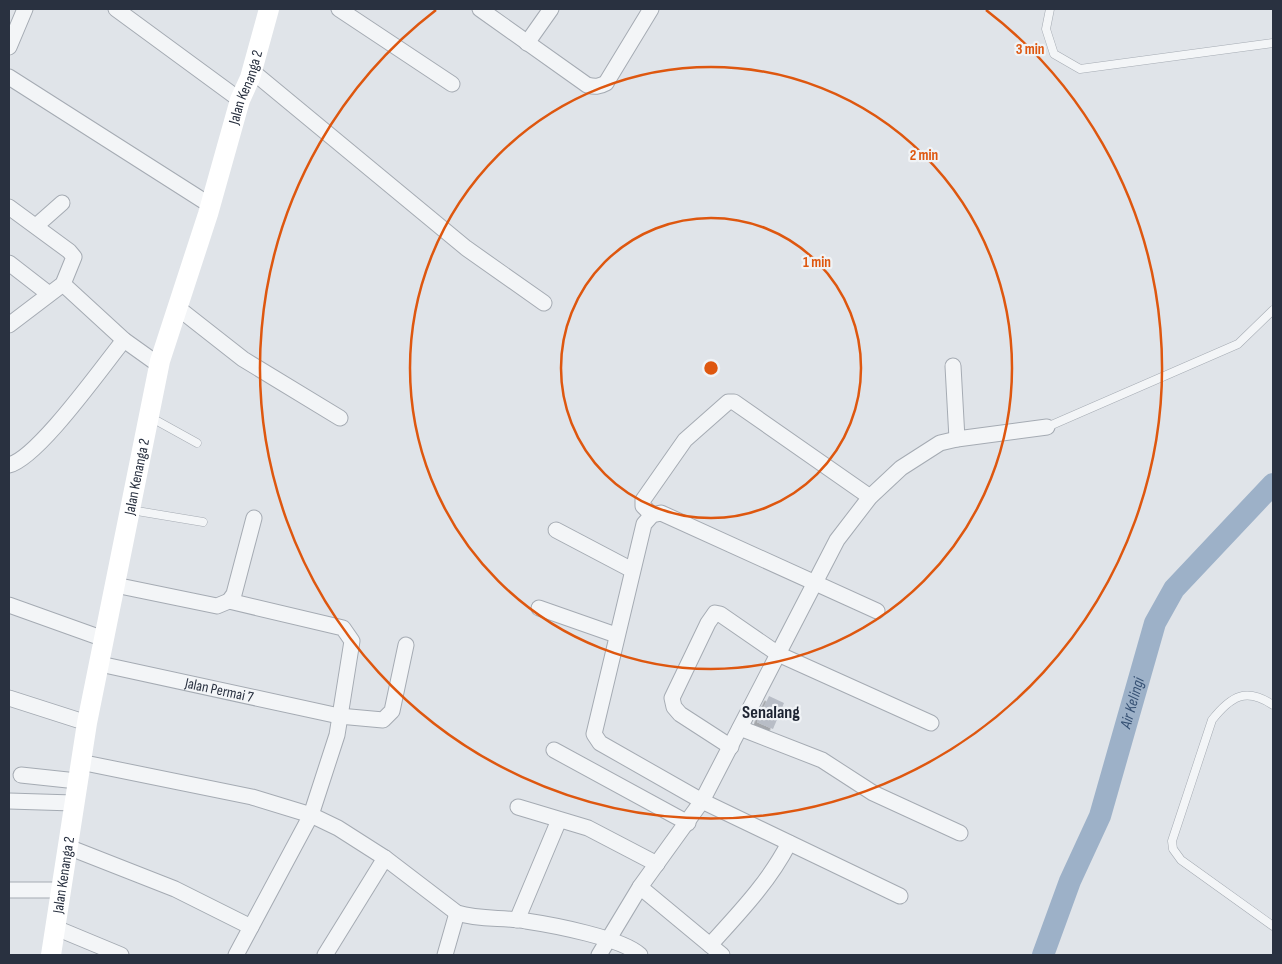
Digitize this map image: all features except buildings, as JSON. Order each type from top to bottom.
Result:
[{"type":"main road","name":"Jalan Kenanga 2","points":[[51,955],[73,803],[87,723],[159,366],[210,205],[240,100],[252,71],[269,9]]},
{"type":"street","points":[[9,46],[14,22],[25,9]]},
{"type":"street","points":[[116,9],[240,100]]},
{"type":"street","points":[[339,9],[452,84]]},
{"type":"street","points":[[480,9],[587,85],[601,86],[606,83],[651,9]]},
{"type":"street","points":[[527,43],[551,9]]},
{"type":"street","points":[[252,71],[466,248],[544,303]]},
{"type":"street","points":[[9,77],[210,205]]},
{"type":"street","points":[[36,226],[62,203]]},
{"type":"street","points":[[9,207],[69,251],[74,257],[63,284],[9,325]]},
{"type":"street","points":[[9,263],[49,294]]},
{"type":"street","points":[[63,284],[124,340],[159,366]]},
{"type":"street","points":[[178,308],[244,360],[340,418]]},
{"type":"street","points":[[9,465],[19,462],[40,444],[124,340]]},
{"type":"street","points":[[953,366],[957,439]]},
{"type":"street","points":[[652,515],[643,506],[642,500],[685,440],[728,402],[734,402],[870,497]]},
{"type":"street","points":[[599,955],[640,887],[688,823],[702,801],[837,540],[870,497],[901,468],[940,443],[1048,427]]},
{"type":"street","points":[[877,611],[660,513],[652,515],[644,524],[594,729],[596,739],[702,801],[900,896]]},
{"type":"street","points":[[115,585],[217,606],[229,601],[234,594],[254,518]]},
{"type":"street","points":[[556,530],[632,570]]},
{"type":"street","points":[[229,601],[343,628],[352,641],[330,760],[311,815],[236,955]]},
{"type":"street","points":[[9,605],[104,638]]},
{"type":"street","points":[[539,608],[616,635]]},
{"type":"street","points":[[731,747],[680,714],[674,707],[672,698],[712,614],[720,614],[778,654],[931,723]]},
{"type":"street","name":"Jalan Permai 7","points":[[100,664],[339,716],[383,720],[392,711],[406,645]]},
{"type":"street","points":[[9,698],[87,723]]},
{"type":"street","points":[[740,728],[822,760],[873,793],[960,833]]},
{"type":"street","points":[[554,750],[688,823]]},
{"type":"street","points":[[21,775],[79,772],[252,797],[311,815],[338,828],[385,858],[457,913],[470,917],[517,920],[607,939],[640,955]]},
{"type":"street","points":[[9,801],[73,803]]},
{"type":"street","points":[[518,808],[594,831],[657,864]]},
{"type":"street","points":[[517,920],[558,820]]},
{"type":"street","points":[[710,945],[760,889],[780,861],[789,843]]},
{"type":"street","points":[[68,847],[175,889],[250,927]]},
{"type":"street","points":[[325,955],[385,858]]},
{"type":"street","points":[[640,887],[722,955]]},
{"type":"street","points":[[9,890],[61,890]]},
{"type":"street","points":[[446,955],[457,913]]},
{"type":"street","points":[[56,928],[121,955]]},
{"type":"lane","points":[[1050,9],[1046,30],[1054,54],[1080,69],[1273,43]]},
{"type":"lane","points":[[1048,427],[1238,344],[1273,310]]},
{"type":"lane","points":[[148,416],[197,443]]},
{"type":"lane","points":[[129,510],[203,522]]},
{"type":"lane","points":[[1273,705],[1260,696],[1239,696],[1223,706],[1212,720],[1172,841],[1173,849],[1181,860],[1273,926]]},
{"type":"waterway","name":"Air Kelingi","points":[[1043,955],[1070,881],[1100,816],[1155,623],[1174,589],[1273,484]]},
{"type":"district","name":"Senalang","points":[[771,712]]}]
